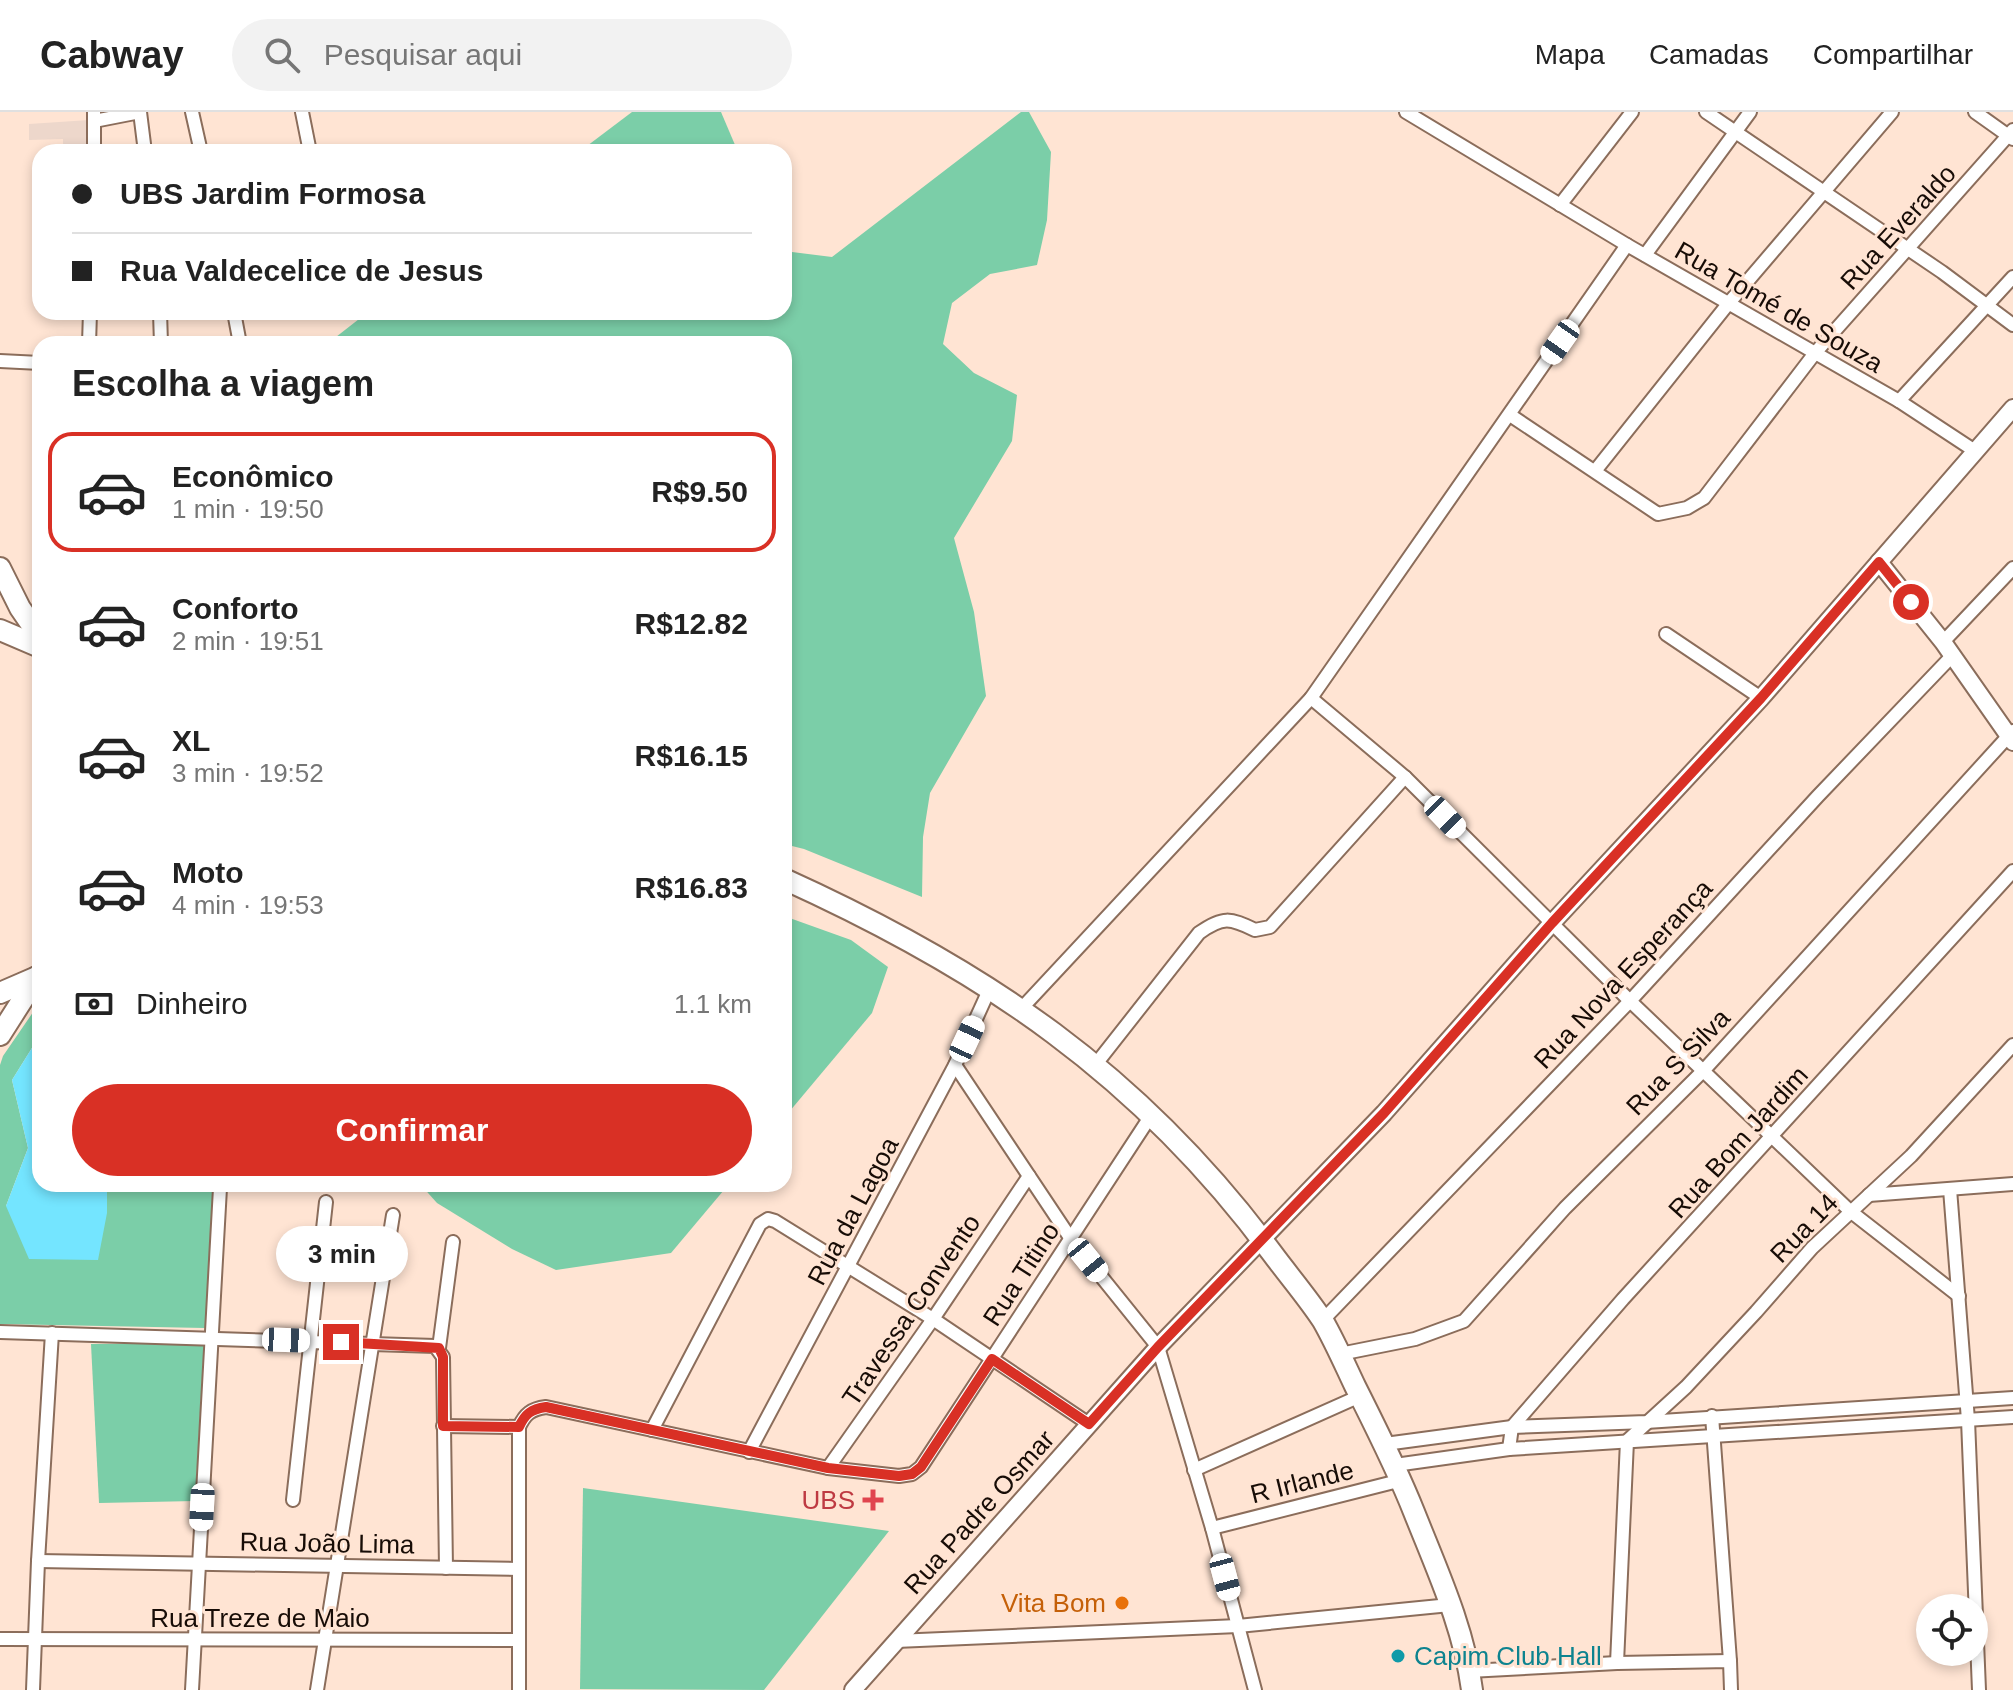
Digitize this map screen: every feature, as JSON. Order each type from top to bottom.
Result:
[{"type":"main road","points":[[0,568],[32,625]]},
{"type":"main road","points":[[0,630],[32,644]]},
{"type":"main road","points":[[792,883],[911,941],[1021,1009],[1096,1064],[1152,1114],[1230,1199],[1322,1321],[1385,1444],[1450,1605],[1470,1680]]},
{"type":"main road","points":[[0,993],[32,979]]},
{"type":"main road","points":[[0,1035],[32,987]]},
{"type":"street","points":[[94,144],[94,116],[140,112],[144,144]]},
{"type":"street","points":[[192,112],[199,144]]},
{"type":"street","points":[[302,112],[308,144]]},
{"type":"street","name":"Rua Tomé de Souza","points":[[1406,112],[1627,245],[1899,401],[1975,451]]},
{"type":"street","points":[[1560,205],[1632,112]]},
{"type":"street","points":[[1706,112],[2013,325]]},
{"type":"street","points":[[1645,255],[1750,112]]},
{"type":"street","points":[[1595,471],[1728,304],[1892,112]]},
{"type":"street","points":[[1975,112],[2011,135]]},
{"type":"street","name":"Rua Everaldo","points":[[1510,415],[1658,514],[1687,508],[1704,498],[1815,353],[2011,135]]},
{"type":"street","points":[[1021,1009],[1311,698],[1627,245]]},
{"type":"street","points":[[1899,401],[2013,277]]},
{"type":"street","points":[[0,361],[32,363]]},
{"type":"street","name":"Rua Padre Osmar","points":[[853,1690],[1158,1347],[1384,1113],[1552,923],[1761,698],[1975,451],[2011,414]]},
{"type":"street","points":[[1879,562],[2011,736]]},
{"type":"street","name":"Rua Nova Esperança","points":[[1322,1321],[1630,1001],[1818,796],[1948,649],[2013,568]]},
{"type":"street","points":[[1666,634],[1761,698]]},
{"type":"street","points":[[1311,698],[1405,777],[1630,1001],[1850,1211],[1959,1296]]},
{"type":"street","name":"Rua S Silva","points":[[1340,1354],[1415,1339],[1464,1321],[1565,1208],[1704,1070],[2011,736]]},
{"type":"street","points":[[1096,1064],[1199,933],[1220,920],[1233,919],[1255,930],[1270,927],[1405,777]]},
{"type":"street","name":"Rua Bom Jardim","points":[[1512,1427],[1623,1299],[2013,871]]},
{"type":"street","name":"Rua da Lagoa","points":[[749,1452],[955,1065],[990,988]]},
{"type":"street","name":"Rua 14","points":[[1627,1441],[1686,1387],[1812,1248],[1932,1134],[2013,1045]]},
{"type":"street","points":[[955,1065],[1071,1239],[1158,1347],[1212,1528],[1255,1690]]},
{"type":"street","name":"Rua Titino","points":[[519,1427],[530,1411],[546,1407],[828,1468],[899,1476],[917,1471],[1152,1114]]},
{"type":"street","name":"Travessa Convento","points":[[828,1468],[1029,1176]]},
{"type":"street","points":[[1868,1195],[2010,1182]]},
{"type":"street","points":[[1950,1189],[1967,1401],[1979,1690]]},
{"type":"street","points":[[192,1690],[220,1192]]},
{"type":"street","points":[[293,1500],[326,1202]]},
{"type":"street","points":[[317,1690],[393,1215]]},
{"type":"street","points":[[652,1430],[760,1224],[768,1219],[933,1319],[1089,1424]]},
{"type":"street","points":[[446,1568],[441,1353],[453,1242]]},
{"type":"street","points":[[0,1332],[311,1341],[372,1344],[441,1353]]},
{"type":"street","points":[[33,1690],[52,1333]]},
{"type":"street","points":[[1194,1470],[1360,1396]]},
{"type":"street","points":[[1385,1444],[1512,1427],[1646,1422],[2013,1398]]},
{"type":"street","points":[[1712,1416],[1731,1690]]},
{"type":"street","name":"R Irlande","points":[[1212,1528],[1398,1472],[1509,1449],[2013,1417]]},
{"type":"street","points":[[443,1426],[519,1427],[519,1690]]},
{"type":"street","points":[[1509,1449],[1512,1427]]},
{"type":"street","points":[[1617,1663],[1627,1441]]},
{"type":"street","name":"Rua João Lima","points":[[38,1561],[519,1569]]},
{"type":"street","points":[[896,1641],[1238,1626],[1450,1605]]},
{"type":"street","name":"Rua Treze de Maio","points":[[0,1639],[519,1640]]},
{"type":"street","points":[[1470,1680],[1617,1663],[1730,1661]]},
{"type":"shaded area","points":[[89,120],[90,144],[63,144],[63,139],[29,140],[29,124]]},
{"type":"green space","points":[[632,112],[721,112],[735,144],[590,144]]},
{"type":"green space","points":[[1021,112],[1029,112],[1051,152],[1047,220],[1037,265],[990,274],[952,303],[943,344],[974,373],[1017,395],[1012,441],[954,538],[974,612],[986,696],[930,793],[923,837],[922,897],[792,846],[792,336],[337,336],[358,320],[792,320],[792,252],[832,257]]},
{"type":"green space","points":[[792,919],[851,940],[888,967],[872,1013],[792,1108]]},
{"type":"green space","points":[[32,1014],[32,1048],[12,1080],[28,1148],[6,1206],[107,1213],[107,1192],[214,1192],[205,1328],[0,1324],[0,1065]]},
{"type":"green space","points":[[427,1192],[722,1192],[671,1253],[556,1270],[512,1249],[437,1203]]},
{"type":"green space","points":[[204,1343],[195,1501],[99,1503],[91,1344]]},
{"type":"green space","points":[[583,1488],[889,1531],[764,1690],[580,1689]]},
{"type":"water","points":[[32,1048],[32,1192],[107,1192],[107,1213],[98,1260],[29,1259],[6,1206],[28,1148],[12,1080]]},
{"type":"place","name":"UBS","points":[[873,1500]]},
{"type":"place","name":"Vita Bom","points":[[1122,1603]]},
{"type":"place","name":"Capim Club Hall","points":[[1398,1656]]},
{"type":"route","points":[[341,1342],[439,1348],[443,1357],[443,1426],[519,1427],[530,1411],[546,1407],[828,1468],[899,1476],[912,1474],[921,1467],[992,1359],[1089,1424],[1158,1347],[1384,1113],[1552,923],[1761,698],[1879,562],[1911,602]]}]
